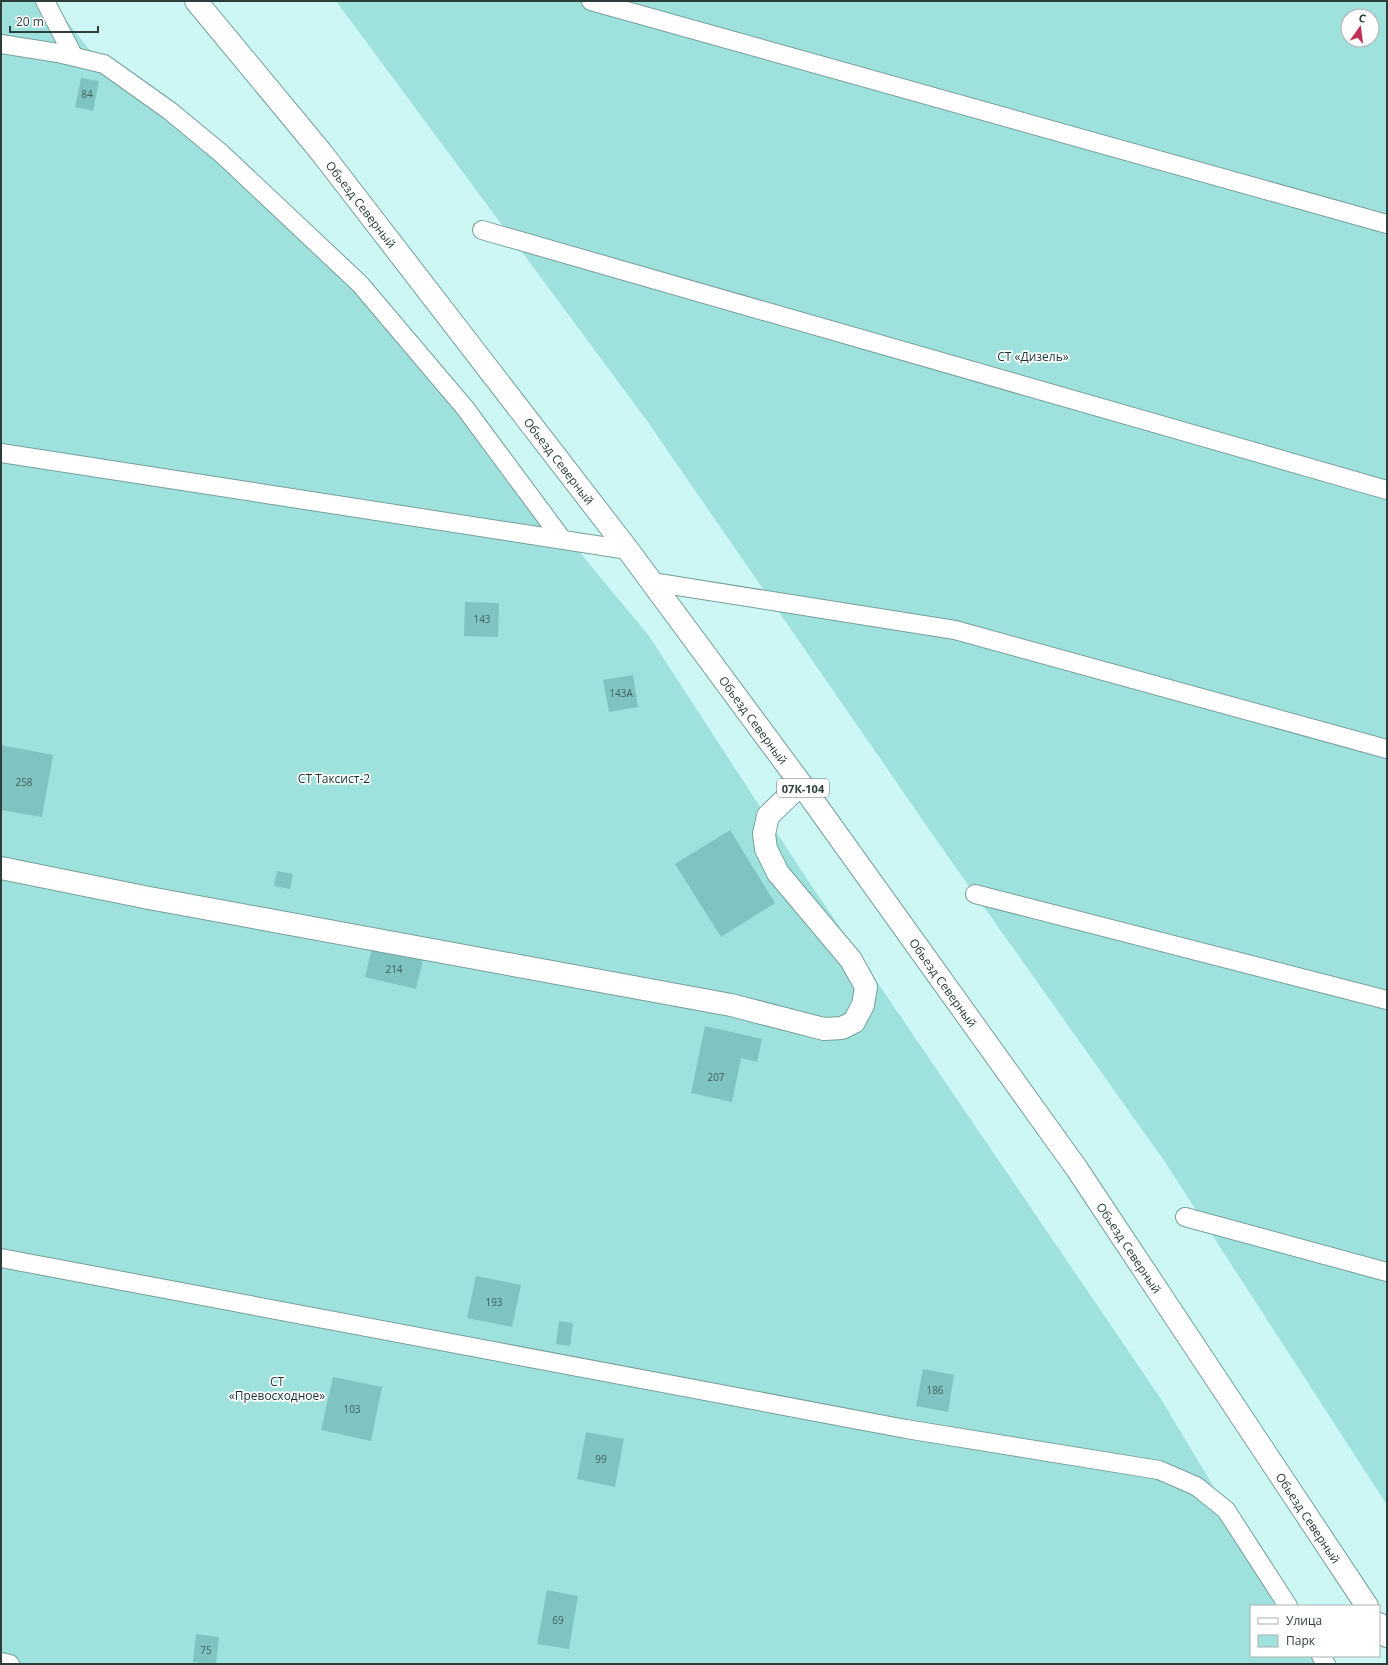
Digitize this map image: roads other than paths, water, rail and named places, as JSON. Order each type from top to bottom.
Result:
[{"type":"main road","name":"Обьезд Северный","points":[[196,1],[321,152],[628,550],[801,784],[1077,1169],[1366,1605]]},
{"type":"main road","points":[[1,868],[149,898],[731,1005],[824,1029],[842,1028],[854,1022],[863,1005],[866,987],[851,960],[778,873],[766,849],[764,834],[768,816],[801,784]]},
{"type":"main road","points":[[1380,1626],[1387,1636]]},
{"type":"lane","points":[[45,1],[74,57]]},
{"type":"lane","points":[[591,1],[1387,224]]},
{"type":"lane","points":[[1,44],[104,64],[170,111],[222,154],[360,284],[464,408],[562,539]]},
{"type":"lane","points":[[482,230],[1387,490]]},
{"type":"lane","points":[[1,453],[628,550]]},
{"type":"lane","points":[[652,582],[955,630],[1387,749]]},
{"type":"lane","points":[[976,894],[1387,1000]]},
{"type":"lane","points":[[1185,1217],[1387,1272]]},
{"type":"lane","points":[[1,1258],[906,1429],[1159,1470],[1196,1486],[1226,1510],[1287,1605]]},
{"type":"lane","points":[[1,1662],[10,1664]]},
{"type":"park label","name":"СТ «Дизель»","points":[[1033,356]]},
{"type":"park label","name":"СТ Таксист-2","points":[[334,778]]},
{"type":"park label","name":"СТ «Превосходное»","points":[[277,1388]]}]
